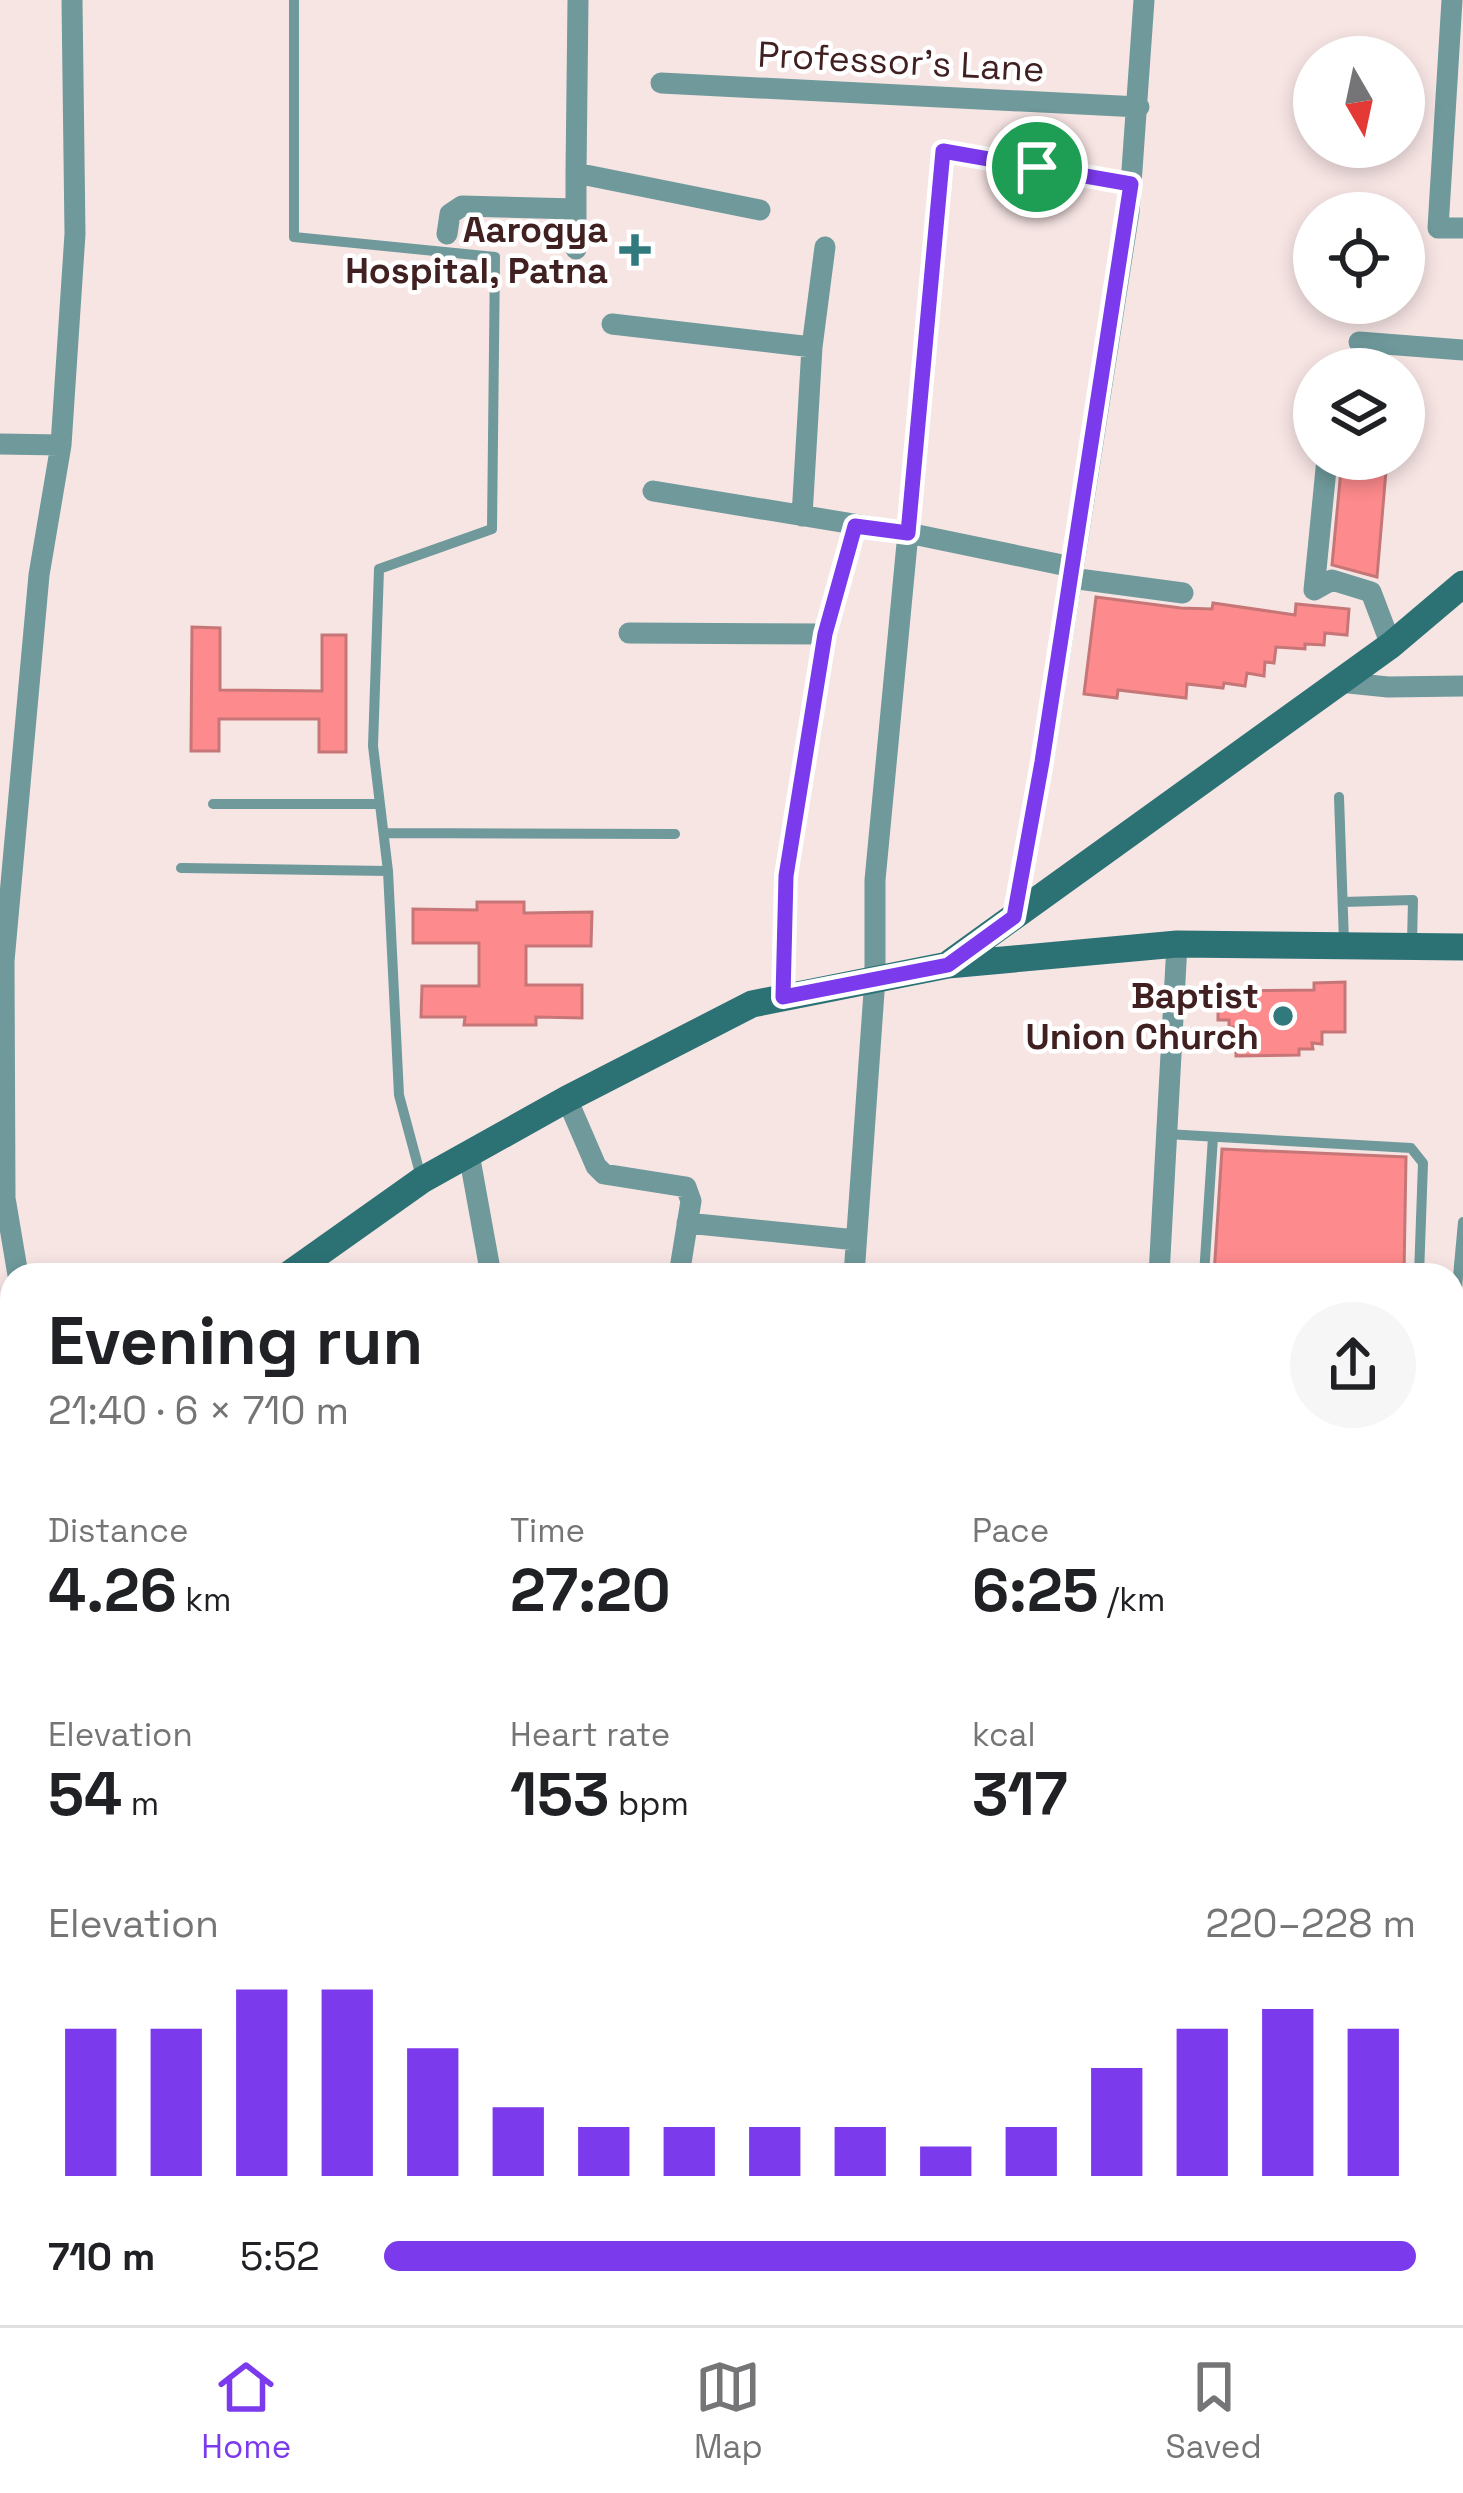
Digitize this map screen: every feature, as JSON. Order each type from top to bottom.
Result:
[{"type":"main road","points":[[948,965],[1391,645],[1463,584]]},
{"type":"main road","points":[[305,1263],[422,1180],[567,1099],[725,1016],[783,997],[948,965],[1177,944],[1463,946]]},
{"type":"street","points":[[15,1263],[7,1226],[1,1091],[2,961],[39,574],[61,445],[75,234],[72,0]]},
{"type":"street","points":[[576,249],[578,0]]},
{"type":"street","points":[[1014,917],[1131,184],[1144,0]]},
{"type":"street","points":[[1452,0],[1438,228],[1463,228]]},
{"type":"street","name":"Professor's Lane","points":[[661,83],[1139,107]]},
{"type":"street","points":[[855,1263],[875,978],[875,880],[943,151],[1131,184]]},
{"type":"street","points":[[576,172],[760,210]]},
{"type":"street","points":[[447,234],[450,214],[462,206],[576,209]]},
{"type":"street","points":[[802,516],[812,347],[825,247]]},
{"type":"street","points":[[612,324],[812,347]]},
{"type":"street","points":[[1359,342],[1463,350]]},
{"type":"street","points":[[0,444],[61,445]]},
{"type":"street","points":[[1325,480],[1314,590],[1332,580],[1371,592],[1391,645]]},
{"type":"street","points":[[653,490],[908,533],[1071,573],[1183,593]]},
{"type":"street","points":[[783,997],[786,876],[825,634],[855,526]]},
{"type":"street","points":[[629,633],[825,634]]},
{"type":"street","points":[[1339,682],[1463,686]]},
{"type":"street","points":[[1160,1263],[1177,944]]},
{"type":"street","points":[[567,1099],[596,1166],[604,1174],[686,1186],[691,1202],[681,1263]]},
{"type":"street","points":[[469,1154],[489,1263]]},
{"type":"street","points":[[687,1223],[856,1240]]},
{"type":"lane","points":[[294,0],[294,237],[495,257],[492,529],[379,568],[373,746],[388,871],[399,1095],[422,1180]]},
{"type":"lane","points":[[1339,797],[1345,946]]},
{"type":"lane","points":[[213,804],[378,804]]},
{"type":"lane","points":[[385,833],[675,834]]},
{"type":"lane","points":[[181,868],[388,871]]},
{"type":"lane","points":[[1343,902],[1413,900],[1412,946]]},
{"type":"lane","points":[[1166,1134],[1411,1148],[1423,1163],[1419,1263]]},
{"type":"lane","points":[[1205,1263],[1213,1137]]},
{"type":"lane","points":[[1459,1263],[1463,1222]]},
{"type":"building","points":[[1340,480],[1385,480],[1377,577],[1332,565]]},
{"type":"building","points":[[1096,597],[1181,608],[1212,609],[1213,603],[1295,615],[1296,604],[1349,609],[1347,635],[1325,633],[1324,645],[1305,644],[1305,649],[1276,647],[1274,663],[1265,662],[1264,676],[1247,673],[1245,686],[1187,684],[1186,698],[1118,690],[1117,698],[1084,694]]},
{"type":"building","points":[[192,627],[220,628],[220,690],[322,691],[322,635],[346,635],[346,752],[319,752],[319,719],[219,719],[219,751],[191,751]]},
{"type":"building","points":[[477,902],[524,902],[524,913],[592,912],[591,946],[526,946],[526,985],[582,985],[582,1018],[536,1017],[536,1025],[464,1025],[465,1017],[421,1017],[422,986],[479,986],[479,943],[413,943],[413,909],[477,910]]},
{"type":"building","points":[[1345,982],[1345,1032],[1322,1032],[1322,1044],[1299,1049],[1299,1055],[1236,1056],[1236,1027],[1229,1027],[1229,1020],[1218,1020],[1218,991],[1314,990],[1314,983]]},
{"type":"building","points":[[1222,1149],[1406,1157],[1404,1263],[1215,1263]]},
{"type":"place","name":"Aarogya Hospital, Patna","points":[[635,250]]},
{"type":"place","name":"Baptist Union Church","points":[[1283,1016]]},
{"type":"route","points":[[943,151],[1037,167],[1131,184],[1014,917],[948,965],[783,997],[786,876],[825,634],[855,526],[908,533],[943,151]]}]
